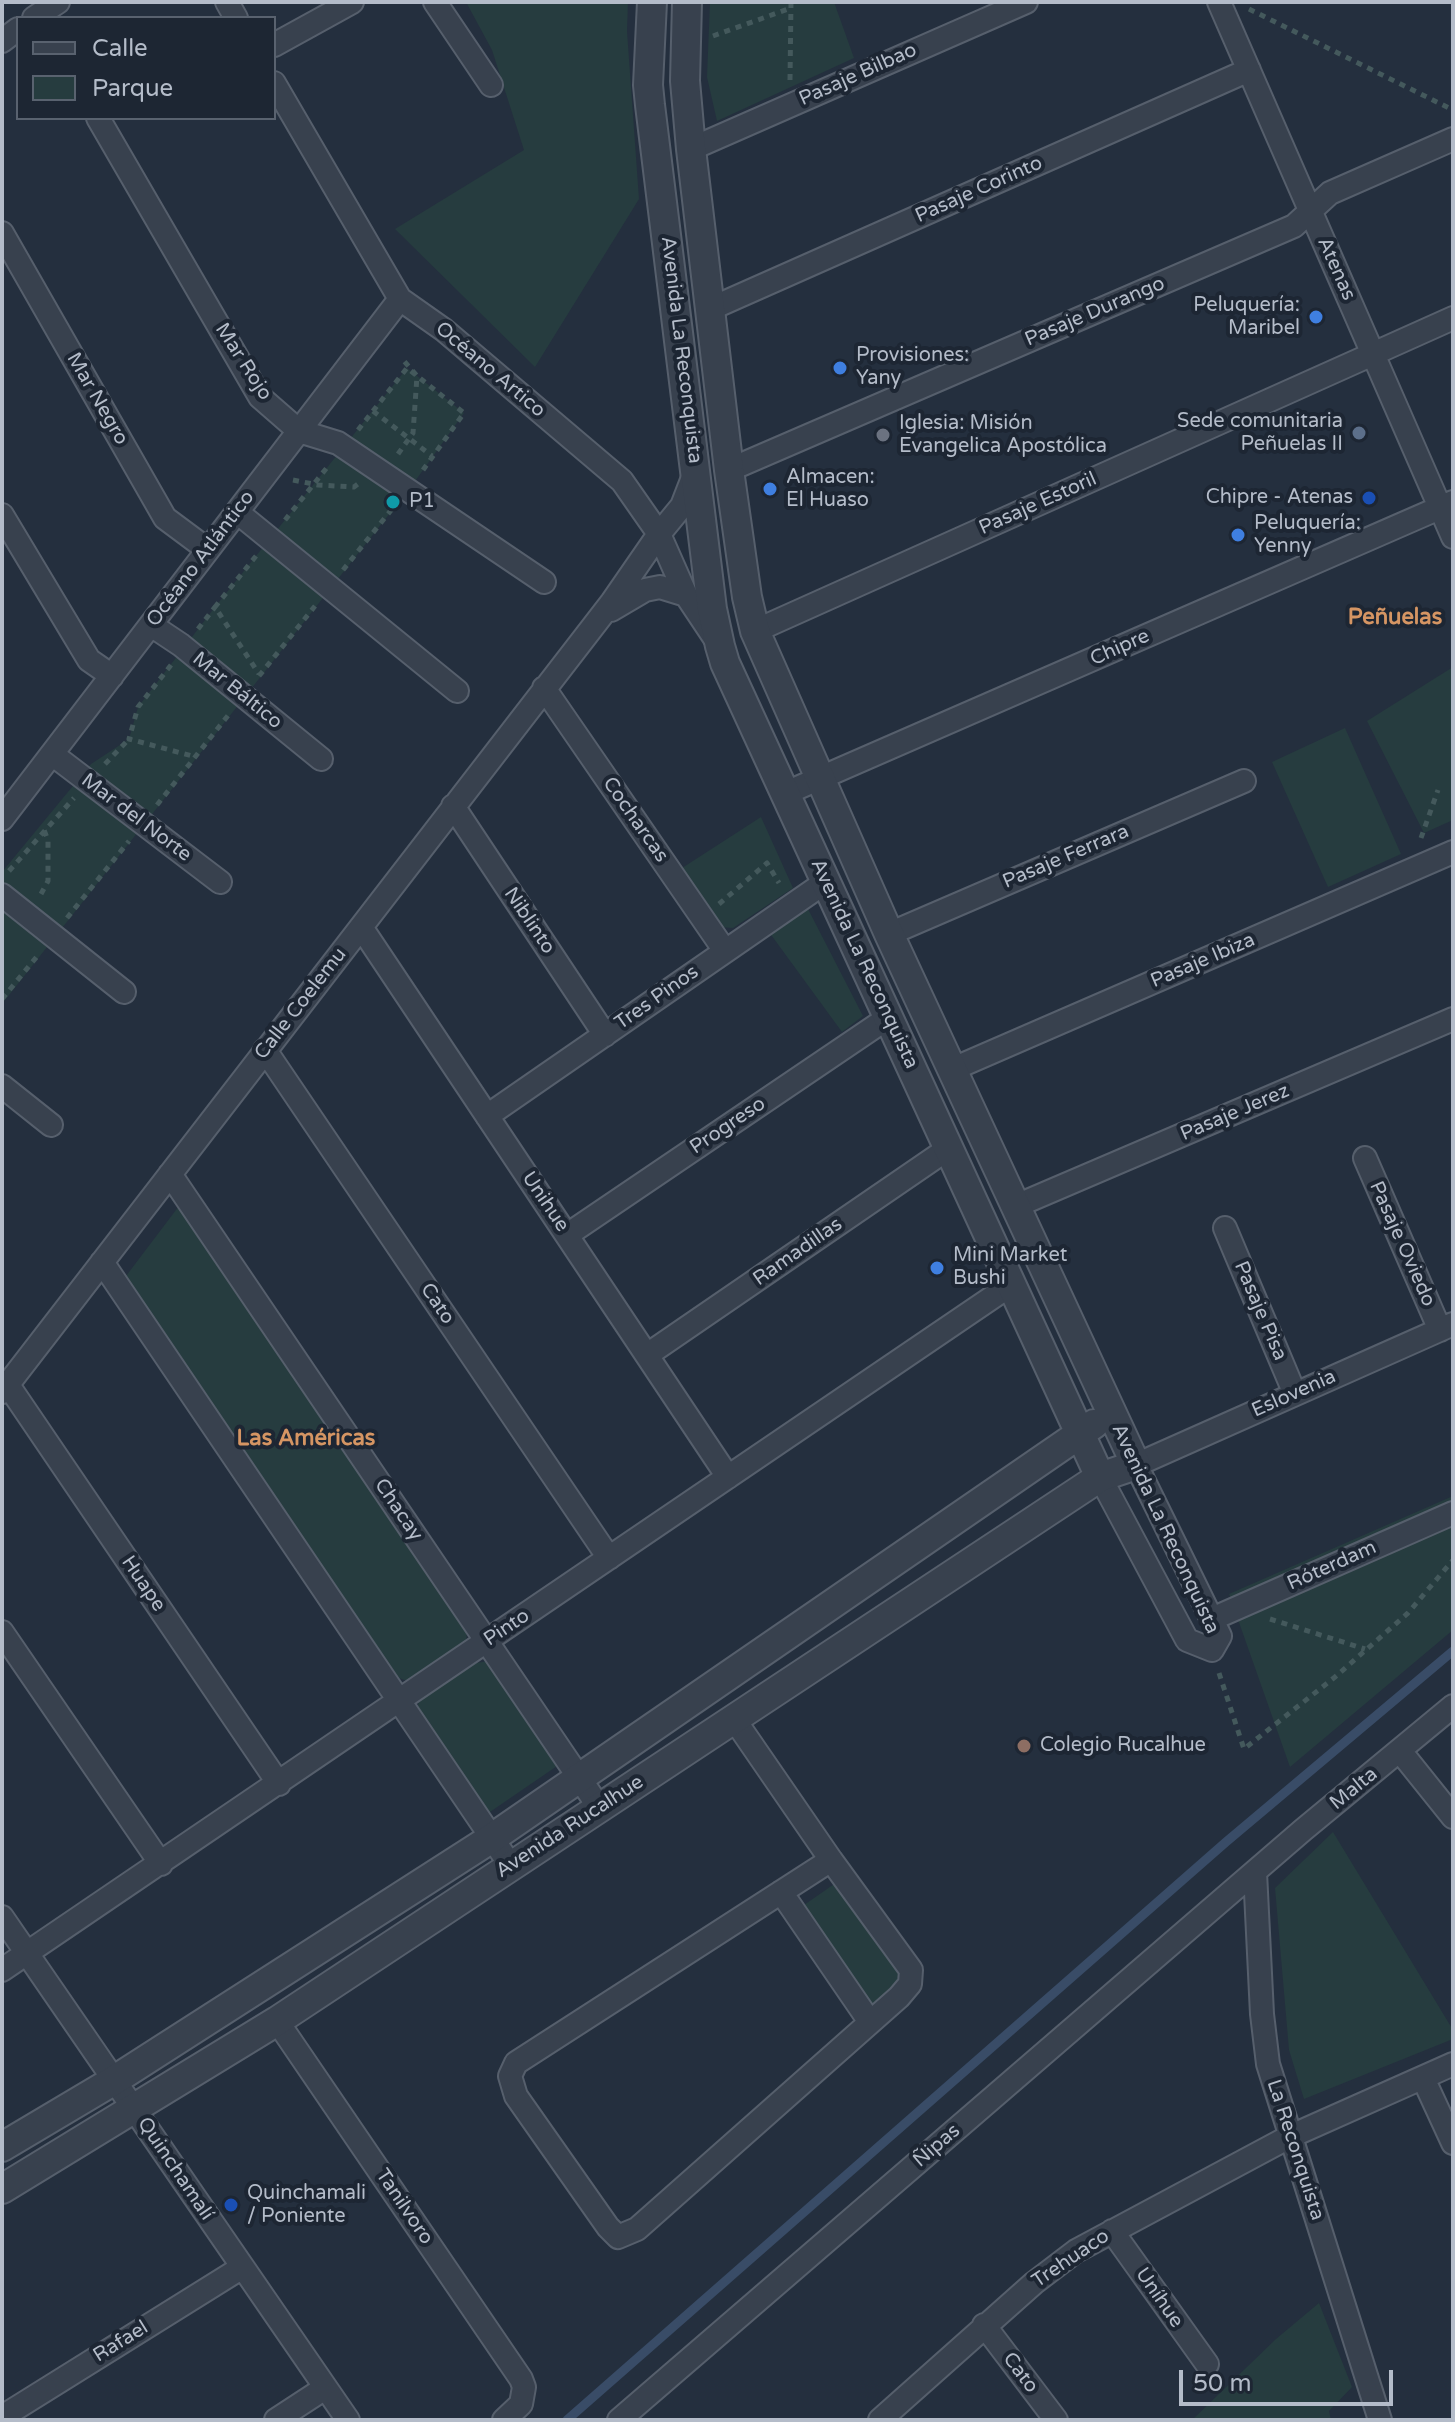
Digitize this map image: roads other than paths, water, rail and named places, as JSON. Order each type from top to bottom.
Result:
[{"type":"street","points":[[39,16],[58,2]]},
{"type":"street","points":[[276,44],[352,2]]},
{"type":"street","points":[[435,2],[491,85]]},
{"type":"street","name":"Avenida La Reconquista","points":[[652,2],[649,95],[713,617],[720,646],[1100,1477],[1187,1640],[1212,1650],[1220,1636],[1136,1465],[889,934],[755,631],[747,597],[729,470],[691,149],[684,47],[687,2]]},
{"type":"street","name":"Pasaje Bilbao","points":[[691,149],[1026,2]]},
{"type":"street","name":"Atenas","points":[[1219,2],[1373,354],[1446,504],[1453,537]]},
{"type":"street","name":"Pasaje Corinto","points":[[710,309],[1249,70]]},
{"type":"street","name":"Océano Artico","points":[[276,86],[400,299],[444,330],[622,481],[659,534],[686,595],[720,646]]},
{"type":"street","name":"Mar Rojo","points":[[99,120],[260,397],[299,431],[344,447],[544,582]]},
{"type":"street","name":"Pasaje Durango","points":[[729,470],[1294,226],[1330,193],[1453,139]]},
{"type":"street","name":"Mar Negro","points":[[2,233],[165,518],[208,550]]},
{"type":"street","name":"Océano Atlántico","points":[[5,805],[52,754],[400,299]]},
{"type":"street","name":"Pasaje Estoril","points":[[755,631],[1453,318]]},
{"type":"street","name":"Calle Coelemu","points":[[5,1389],[612,602],[682,506],[696,470]]},
{"type":"street","name":"Chipre","points":[[786,793],[1446,504]]},
{"type":"street","points":[[237,512],[457,691]]},
{"type":"street","points":[[2,515],[89,660],[112,676]]},
{"type":"street","name":"Calle Coelemu","points":[[599,617],[645,590],[660,587],[686,595]]},
{"type":"street","name":"Mar Báltico","points":[[151,625],[321,759]]},
{"type":"street","name":"Cocharcas","points":[[544,688],[725,951]]},
{"type":"street","name":"Mar del Norte","points":[[52,754],[220,882]]},
{"type":"street","name":"Pasaje Ferrara","points":[[889,934],[1244,781]]},
{"type":"street","name":"Niblinto","points":[[453,806],[605,1035]]},
{"type":"street","name":"Pasaje Ibiza","points":[[953,1069],[1453,852]]},
{"type":"street","name":"Tres Pinos","points":[[487,1116],[827,881]]},
{"type":"street","points":[[2,895],[124,992]]},
{"type":"street","name":"Unihue","points":[[361,927],[728,1477]]},
{"type":"street","name":"Progreso","points":[[567,1235],[889,1017]]},
{"type":"street","name":"Pasaje Jerez","points":[[1016,1206],[1453,1019]]},
{"type":"street","name":"Cato","points":[[265,1050],[609,1558]]},
{"type":"street","points":[[2,1086],[51,1125]]},
{"type":"street","name":"Ramadillas","points":[[647,1355],[949,1148]]},
{"type":"street","name":"Pasaje Oviedo","points":[[1365,1158],[1446,1327]]},
{"type":"street","name":"Chacay","points":[[170,1174],[599,1807]]},
{"type":"street","name":"Pasaje Pisa","points":[[1225,1228],[1295,1394]]},
{"type":"street","points":[[102,1262],[511,1866]]},
{"type":"street","name":"Pinto","points":[[2,1970],[1012,1284]]},
{"type":"street","name":"Eslovenia","points":[[1136,1465],[1446,1327]]},
{"type":"street","name":"Huape","points":[[5,1389],[279,1784]]},
{"type":"street","name":"Avenida Rucalhue","points":[[2,2147],[113,2081],[492,1838],[1112,1413]]},
{"type":"street","name":"Avenida Rucalhue","points":[[2,2189],[277,2021],[1100,1477],[1136,1465]]},
{"type":"street","name":"Róterdam","points":[[1212,1619],[1453,1513]]},
{"type":"street","points":[[2,1632],[161,1864]]},
{"type":"street","name":"Malta","points":[[1255,1872],[1453,1706]]},
{"type":"street","points":[[734,1719],[911,1970],[910,1984],[637,2229],[618,2237],[516,2096],[510,2076],[516,2063],[831,1860]]},
{"type":"street","points":[[1400,1751],[1453,1817]]},
{"type":"street","name":"La Reconquista","points":[[1255,1872],[1263,2039],[1272,2083],[1341,2290],[1380,2420]]},
{"type":"street","name":"Ñipas","points":[[619,2420],[1255,1872]]},
{"type":"street","points":[[781,1892],[870,2022]]},
{"type":"street","name":"Quinchamalí","points":[[2,1917],[348,2420]]},
{"type":"street","name":"Tanilvoro","points":[[277,2021],[521,2379],[521,2404],[504,2420]]},
{"type":"street","name":"Trehuaco","points":[[880,2420],[1053,2267],[1112,2231],[1289,2137],[1453,2064]]},
{"type":"street","points":[[1423,2078],[1453,2143]]},
{"type":"street","name":"Uníhue","points":[[1112,2231],[1207,2364]]},
{"type":"street","name":"Rafael","points":[[2,2417],[241,2268]]},
{"type":"street","name":"Cato","points":[[984,2325],[1056,2420]]},
{"type":"street","points":[[276,2420],[325,2388]]},
{"type":"waterway","points":[[567,2420],[1226,1842],[1453,1651]]},
{"type":"place","name":"Peluquería: Maribel","points":[[1316,317]]},
{"type":"place","name":"Provisiones: Yany","points":[[840,368]]},
{"type":"place","name":"Sede comunitaria Peñuelas II","points":[[1359,433]]},
{"type":"place","name":"Iglesia: Misión Evangelica Apostólica","points":[[883,435]]},
{"type":"place","name":"Almacen: El Huaso","points":[[770,489]]},
{"type":"place","name":"Chipre - Atenas","points":[[1369,498]]},
{"type":"place","name":"P1","points":[[393,502]]},
{"type":"place","name":"Peluquería: Yenny","points":[[1238,535]]},
{"type":"place","name":"Mini Market Bushi","points":[[937,1268]]},
{"type":"place","name":"Colegio Rucalhue","points":[[1024,1746]]},
{"type":"place","name":"Quinchamali / Poniente","points":[[231,2205]]},
{"type":"district","name":"Peñuelas","points":[[1395,618]]},
{"type":"district","name":"Las Américas","points":[[306,1439]]}]
